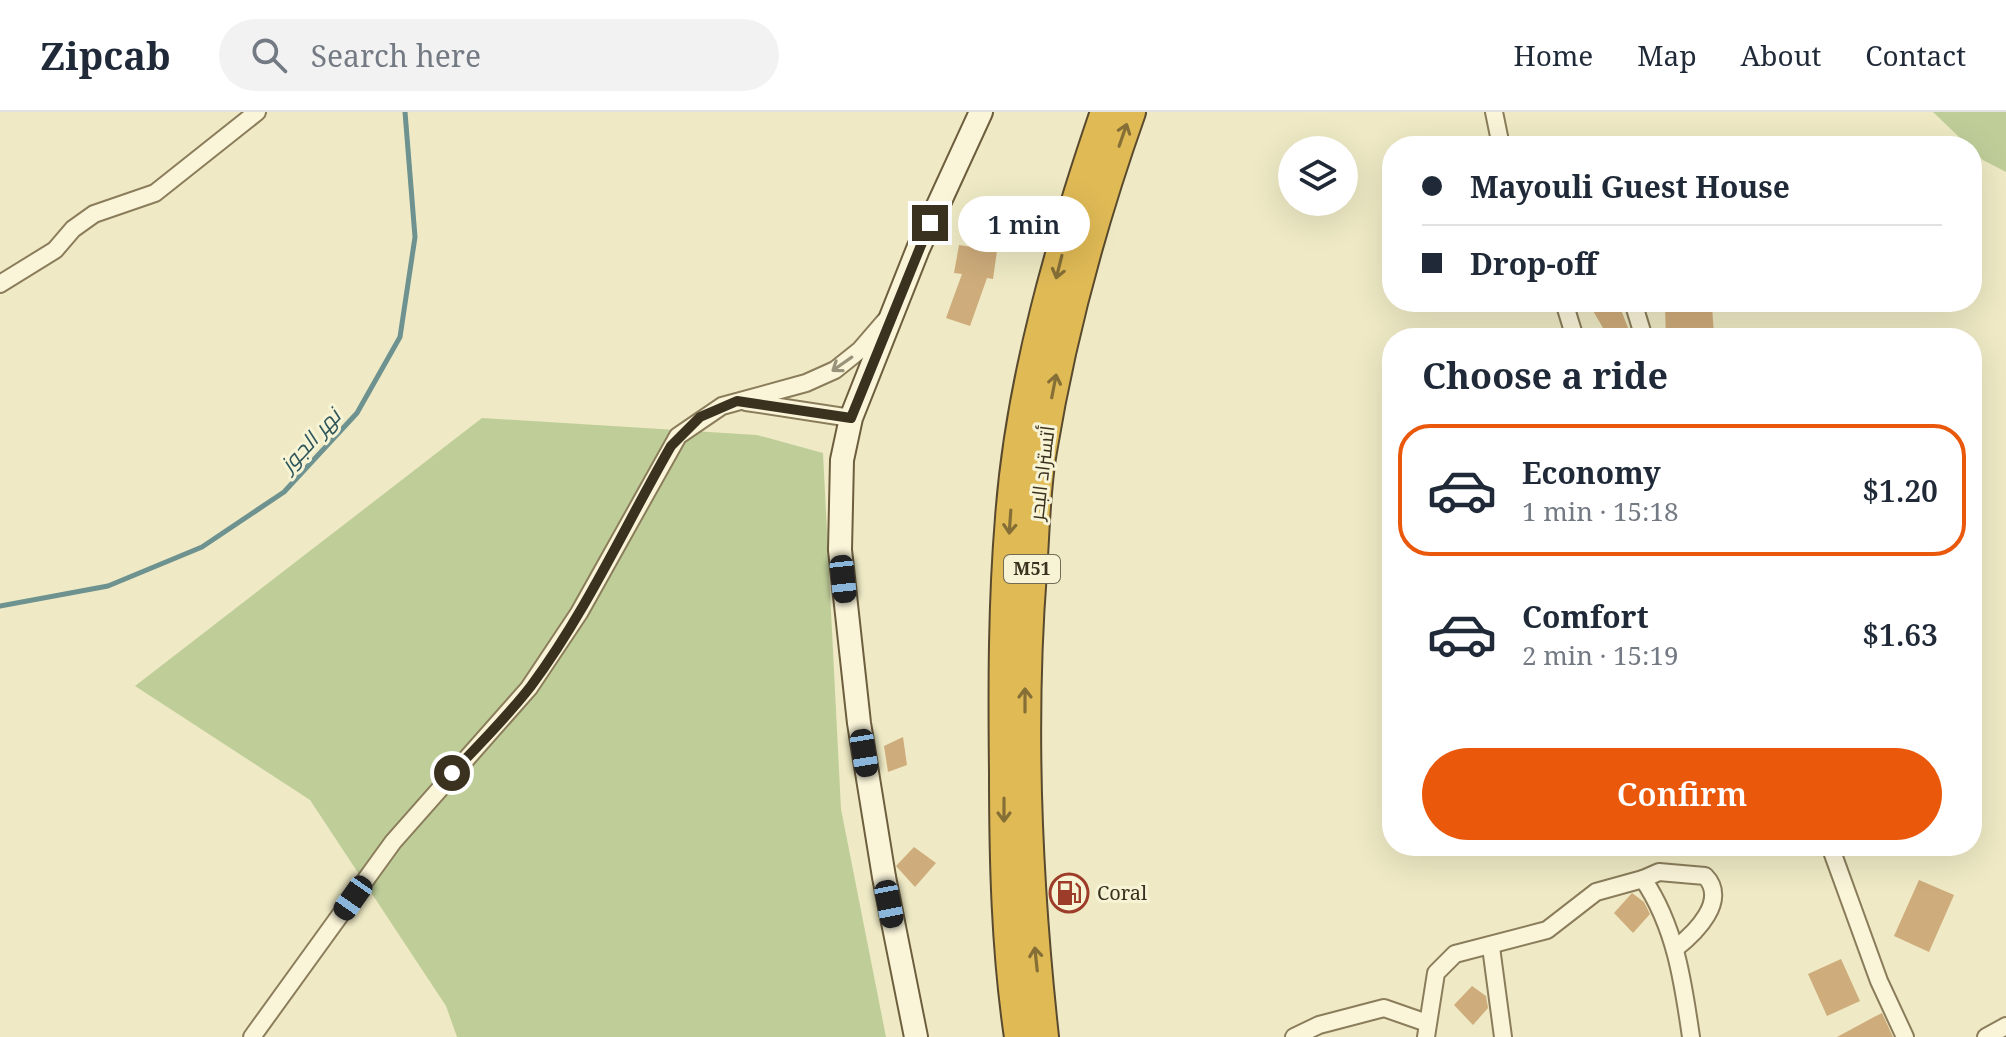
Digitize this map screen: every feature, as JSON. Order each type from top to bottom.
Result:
[{"type":"highway","name":"أتستراد البحر","points":[[1019,1037],[1009,949],[1004,824],[1003,679],[1010,516],[1039,346],[1074,208],[1105,112]]},
{"type":"highway","name":"أتستراد البحر","points":[[1044,1037],[1030,879],[1025,751],[1025,664],[1041,454],[1059,361],[1087,253],[1131,112]]},
{"type":"street","points":[[0,284],[55,250],[73,229],[94,214],[155,193],[257,112]]},
{"type":"street","points":[[916,1037],[884,877],[859,723],[840,550],[842,460],[851,418],[895,308],[981,112]]},
{"type":"street","points":[[1494,112],[1499,136]]},
{"type":"street","points":[[252,1037],[393,842],[536,678],[579,613],[671,446],[700,417],[737,401],[806,383],[835,370],[860,350],[895,308]]},
{"type":"street","points":[[737,401],[851,418]]},
{"type":"street","points":[[1834,856],[1879,981],[1905,1037]]},
{"type":"street","points":[[1294,1037],[1319,1025],[1384,1008],[1426,1030],[1436,973],[1455,954],[1547,930],[1596,892],[1659,872],[1705,876],[1710,882],[1714,899],[1690,937],[1676,948]]},
{"type":"street","points":[[1643,879],[1658,901],[1676,948],[1691,1037]]},
{"type":"street","points":[[1491,947],[1503,1037]]},
{"type":"street","points":[[1986,1037],[2006,1026]]},
{"type":"green space","points":[[1933,112],[2006,112],[2006,172],[1982,159],[1982,136],[1958,136]]},
{"type":"green space","points":[[482,418],[757,435],[823,453],[841,809],[886,1037],[457,1037],[446,1006],[310,800],[135,686]]},
{"type":"building","points":[[959,245],[997,251],[993,279],[987,278],[970,326],[946,318],[962,274],[954,273]]},
{"type":"building","points":[[1594,312],[1622,312],[1628,328],[1603,328]]},
{"type":"building","points":[[1665,312],[1712,312],[1713,328],[1666,328]]},
{"type":"building","points":[[903,737],[907,765],[888,772],[884,746]]},
{"type":"building","points":[[914,847],[936,863],[915,887],[896,866]]},
{"type":"building","points":[[1919,880],[1954,895],[1929,952],[1894,936]]},
{"type":"building","points":[[1632,893],[1644,902],[1650,914],[1633,933],[1614,913]]},
{"type":"building","points":[[1841,959],[1860,1001],[1827,1016],[1808,974]]},
{"type":"building","points":[[1472,986],[1486,996],[1488,1008],[1473,1025],[1454,1005]]},
{"type":"building","points":[[1882,1013],[1893,1037],[1837,1037],[1874,1017]]},
{"type":"waterway","name":"نهر الجوز","points":[[0,606],[108,586],[202,547],[284,492],[357,413],[400,337],[415,237],[405,112]]},
{"type":"place","name":"Coral","points":[[1069,893]]},
{"type":"route","points":[[452,773],[529,688],[550,658],[579,613],[671,446],[691,424],[712,410],[737,401],[851,418],[930,223]]}]
